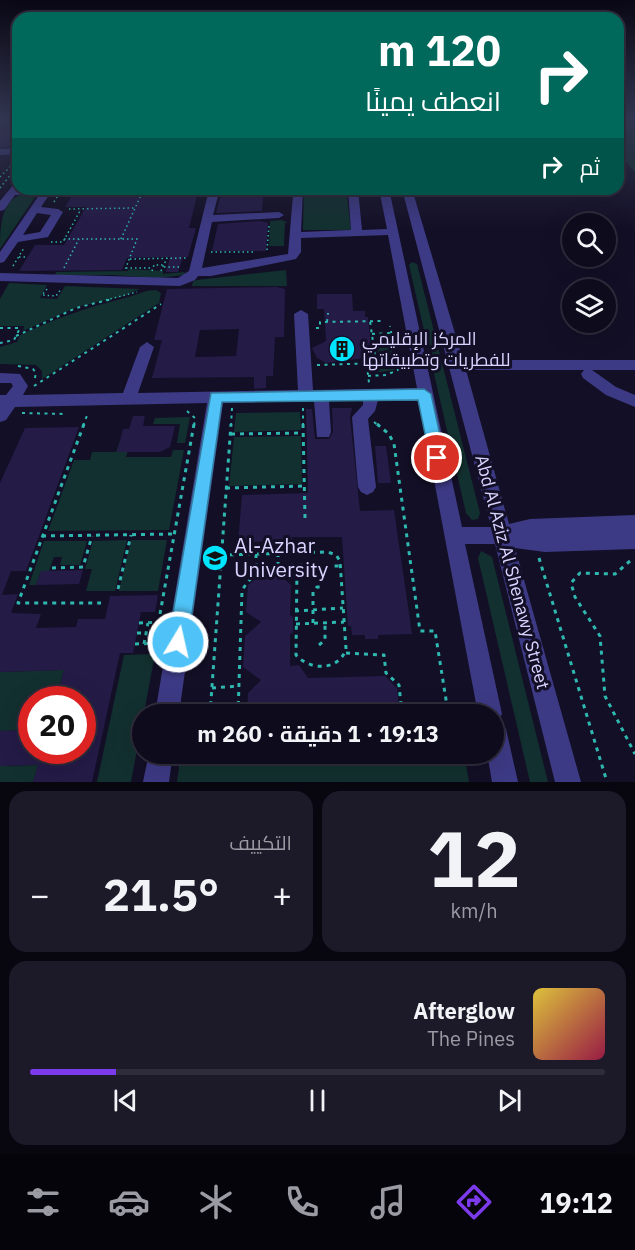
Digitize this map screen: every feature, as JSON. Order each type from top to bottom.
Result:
[{"type":"street","points":[[0,208],[12,192]]},
{"type":"street","points":[[0,260],[44,195]]},
{"type":"street","points":[[0,278],[148,282],[180,282],[188,279],[195,272],[207,219],[208,195]]},
{"type":"street","points":[[274,217],[270,207],[275,195]]},
{"type":"street","points":[[195,272],[211,272],[286,260],[295,254],[298,195]]},
{"type":"street","points":[[354,195],[357,233]]},
{"type":"street","points":[[385,195],[488,704]]},
{"type":"street","name":"Abd Al Aziz Al Shenawy Street","points":[[409,195],[458,369],[568,782]]},
{"type":"street","points":[[14,239],[46,234],[58,212],[35,208]]},
{"type":"street","points":[[207,219],[274,217],[296,220]]},
{"type":"street","points":[[295,235],[357,233],[415,219]]},
{"type":"street","points":[[396,256],[425,256]]},
{"type":"street","points":[[301,321],[304,365],[310,396],[323,432]]},
{"type":"street","points":[[129,398],[147,347]]},
{"type":"street","points":[[592,371],[635,365]]},
{"type":"street","points":[[458,369],[635,374]]},
{"type":"street","points":[[592,371],[611,391],[635,401]]},
{"type":"street","points":[[0,416],[18,397],[21,382],[3,375]]},
{"type":"street","points":[[18,397],[129,398],[424,394]]},
{"type":"street","points":[[367,487],[360,422],[361,413],[370,407],[371,395]]},
{"type":"street","points":[[169,704],[181,621],[225,397]]},
{"type":"street","points":[[453,536],[501,536],[534,543],[569,534],[635,523]]},
{"type":"street","points":[[501,536],[530,527],[569,534],[635,540]]},
{"type":"street","points":[[156,782],[159,764]]},
{"type":"street","points":[[501,764],[505,782]]},
{"type":"path","points":[[6,181],[0,179],[12,166]]},
{"type":"path","points":[[0,188],[12,176]]},
{"type":"path","points":[[35,208],[53,205],[59,195]]},
{"type":"path","points":[[122,239],[141,195],[129,195]]},
{"type":"path","points":[[62,209],[135,208]]},
{"type":"path","points":[[274,217],[267,250],[276,248]]},
{"type":"path","points":[[18,278],[22,272],[9,272],[31,238]]},
{"type":"path","points":[[64,239],[137,239],[125,269],[153,268],[152,271],[163,271],[167,258]]},
{"type":"path","points":[[73,271],[62,271],[79,239]]},
{"type":"path","points":[[130,259],[256,252]]},
{"type":"path","points":[[22,257],[27,257]]},
{"type":"path","points":[[164,266],[181,267]]},
{"type":"path","points":[[16,336],[76,308],[133,294],[148,282]]},
{"type":"path","points":[[50,284],[42,296],[56,296],[63,285]]},
{"type":"path","points":[[18,397],[161,304]]},
{"type":"path","points":[[327,322],[328,313]]},
{"type":"path","points":[[301,321],[320,328],[320,322],[384,321]]},
{"type":"path","points":[[304,365],[376,363],[370,321]]},
{"type":"path","points":[[368,375],[386,375],[398,370],[390,326]]},
{"type":"path","points":[[0,328],[20,328],[14,340],[0,344]]},
{"type":"path","points":[[372,334],[392,333]]},
{"type":"path","points":[[374,345],[393,345]]},
{"type":"path","points":[[366,357],[371,395]]},
{"type":"path","points":[[3,375],[33,369],[36,377],[18,397]]},
{"type":"path","points":[[305,518],[303,433],[310,396]]},
{"type":"path","points":[[18,397],[21,415],[66,414]]},
{"type":"path","points":[[211,704],[230,435],[225,397]]},
{"type":"path","points":[[160,614],[195,418],[192,412],[177,411]]},
{"type":"path","points":[[88,413],[18,603],[101,603]]},
{"type":"path","points":[[77,414],[99,413]]},
{"type":"path","points":[[360,422],[378,424],[392,439],[420,631],[435,631],[447,704]]},
{"type":"path","points":[[230,435],[303,433]]},
{"type":"path","points":[[225,488],[304,486]]},
{"type":"path","points":[[42,536],[174,534]]},
{"type":"path","points":[[118,590],[131,535]]},
{"type":"path","points":[[52,568],[83,567],[92,536]]},
{"type":"path","points":[[534,543],[607,782]]},
{"type":"path","points":[[221,555],[328,552],[338,557],[346,653],[342,660],[335,664],[303,664],[296,655],[297,567]]},
{"type":"path","points":[[278,553],[278,567]]},
{"type":"path","points":[[256,554],[256,570]]},
{"type":"path","points":[[630,561],[615,574],[580,573],[571,583],[573,594],[600,634],[603,650],[601,676],[605,698],[635,754]]},
{"type":"path","points":[[238,704],[243,591],[247,579],[256,570],[278,567],[340,566]]},
{"type":"path","points":[[313,623],[313,592],[317,587],[323,587]]},
{"type":"path","points":[[296,610],[343,608]]},
{"type":"path","points":[[139,623],[181,621]]},
{"type":"path","points":[[295,624],[344,622]]},
{"type":"path","points":[[144,644],[148,623]]},
{"type":"path","points":[[319,645],[325,640],[325,623]]},
{"type":"path","points":[[137,633],[146,633]]},
{"type":"path","points":[[135,644],[178,642]]},
{"type":"path","points":[[346,653],[384,655],[386,673],[399,685],[401,704]]},
{"type":"path","points":[[212,688],[239,686]]},
{"type":"green space","points":[[624,156],[635,156],[635,172]]},
{"type":"green space","points":[[28,195],[35,197],[0,249],[3,216],[10,202],[16,197]]},
{"type":"green space","points":[[304,195],[347,195],[351,230],[303,230]]},
{"type":"green space","points":[[282,220],[288,223],[285,223],[284,246],[269,246],[270,221]]},
{"type":"green space","points":[[412,262],[417,264],[480,513],[478,519],[472,520],[466,513],[409,265]]},
{"type":"green space","points":[[129,269],[163,271],[163,274],[185,272],[184,275],[159,278],[55,275],[56,272],[128,271]]},
{"type":"green space","points":[[286,270],[287,286],[192,286],[193,281],[197,280]]},
{"type":"green space","points":[[9,283],[47,285],[40,298],[57,299],[65,286],[140,289],[124,296],[77,307],[23,331],[24,326],[0,326],[0,299]]},
{"type":"green space","points":[[156,290],[161,293],[159,303],[42,379],[42,371],[36,365],[0,364],[0,347],[17,342],[20,335],[59,318]]},
{"type":"green space","points":[[391,345],[395,370],[373,373],[372,366],[379,366],[377,346]]},
{"type":"green space","points":[[300,412],[301,430],[234,432],[236,413]]},
{"type":"green space","points":[[190,417],[185,443],[177,443],[180,424],[153,424],[155,418]]},
{"type":"green space","points":[[301,436],[302,484],[229,486],[234,437]]},
{"type":"green space","points":[[120,441],[130,443],[126,457],[171,457],[173,450],[184,450],[169,530],[48,531],[74,460],[90,460],[92,452],[116,452]]},
{"type":"green space","points":[[127,540],[115,591],[86,591],[92,569],[85,569],[93,541]]},
{"type":"green space","points":[[131,540],[167,540],[158,591],[119,591]]},
{"type":"green space","points":[[44,541],[87,541],[80,565],[60,565],[62,557],[54,557],[49,571],[41,571],[36,585],[29,585]]},
{"type":"green space","points":[[481,551],[492,557],[548,782],[530,782],[478,558]]},
{"type":"green space","points":[[155,654],[146,704],[132,704],[132,764],[134,764],[131,782],[97,782],[124,655]]},
{"type":"green space","points":[[64,670],[60,686],[18,686],[18,730],[0,731],[0,672]]},
{"type":"green space","points":[[179,764],[466,764],[469,782],[177,782]]},
{"type":"green space","points":[[38,765],[33,782],[0,782],[0,766]]},
{"type":"building","points":[[72,195],[197,196],[189,228],[196,228],[188,257],[183,257],[178,272],[166,272],[170,257],[127,258],[122,270],[19,271],[35,245],[64,245],[86,207],[65,207]]},
{"type":"building","points":[[223,196],[263,197],[262,211],[216,213],[220,198]]},
{"type":"building","points":[[261,221],[268,223],[266,251],[212,251],[218,224]]},
{"type":"building","points":[[276,287],[285,289],[284,337],[275,337],[273,376],[266,376],[266,388],[254,389],[254,377],[152,378],[162,340],[154,340],[167,289]],"holes":[[[239,329],[236,356],[195,357],[200,330]]]},
{"type":"building","points":[[317,294],[352,294],[353,311],[365,311],[365,317],[368,317],[372,357],[326,363],[317,358],[312,348],[326,341],[324,309],[317,309]]},
{"type":"building","points":[[332,408],[352,408],[350,417],[360,511],[394,510],[412,634],[378,635],[378,639],[365,639],[365,635],[352,635],[351,626],[348,626],[342,537],[292,537],[292,541],[238,542],[242,495],[308,493],[306,409],[312,409],[315,439],[329,439],[333,432]]},
{"type":"building","points":[[133,416],[145,416],[143,426],[175,426],[170,447],[160,452],[117,452],[123,429],[129,429]]},
{"type":"building","points":[[79,427],[26,571],[11,571],[2,595],[18,594],[11,613],[41,614],[36,628],[76,627],[78,619],[105,619],[110,596],[158,595],[155,612],[141,612],[133,653],[120,653],[96,764],[96,686],[60,686],[64,670],[0,672],[0,483],[25,428]]},
{"type":"building","points":[[375,446],[386,446],[391,483],[378,483]]},
{"type":"building","points":[[83,570],[79,584],[36,585],[41,571]]},
{"type":"building","points":[[280,575],[291,585],[290,615],[293,617],[293,633],[290,634],[290,666],[299,665],[308,678],[385,676],[397,688],[399,704],[247,704],[248,693],[261,680],[243,667],[245,636],[261,622],[246,612],[248,585],[259,576]]},
{"type":"building","points":[[18,730],[18,764],[96,764],[92,782],[33,782],[38,765],[0,766],[0,731]]},
{"type":"place","name":"المركز الإقليمي للفطريات وتطبيقاتها","points":[[342,349]]},
{"type":"place","name":"Al-Azhar University","points":[[215,558]]},
{"type":"route","points":[[178,642],[216,397],[424,394],[437,458]]}]
